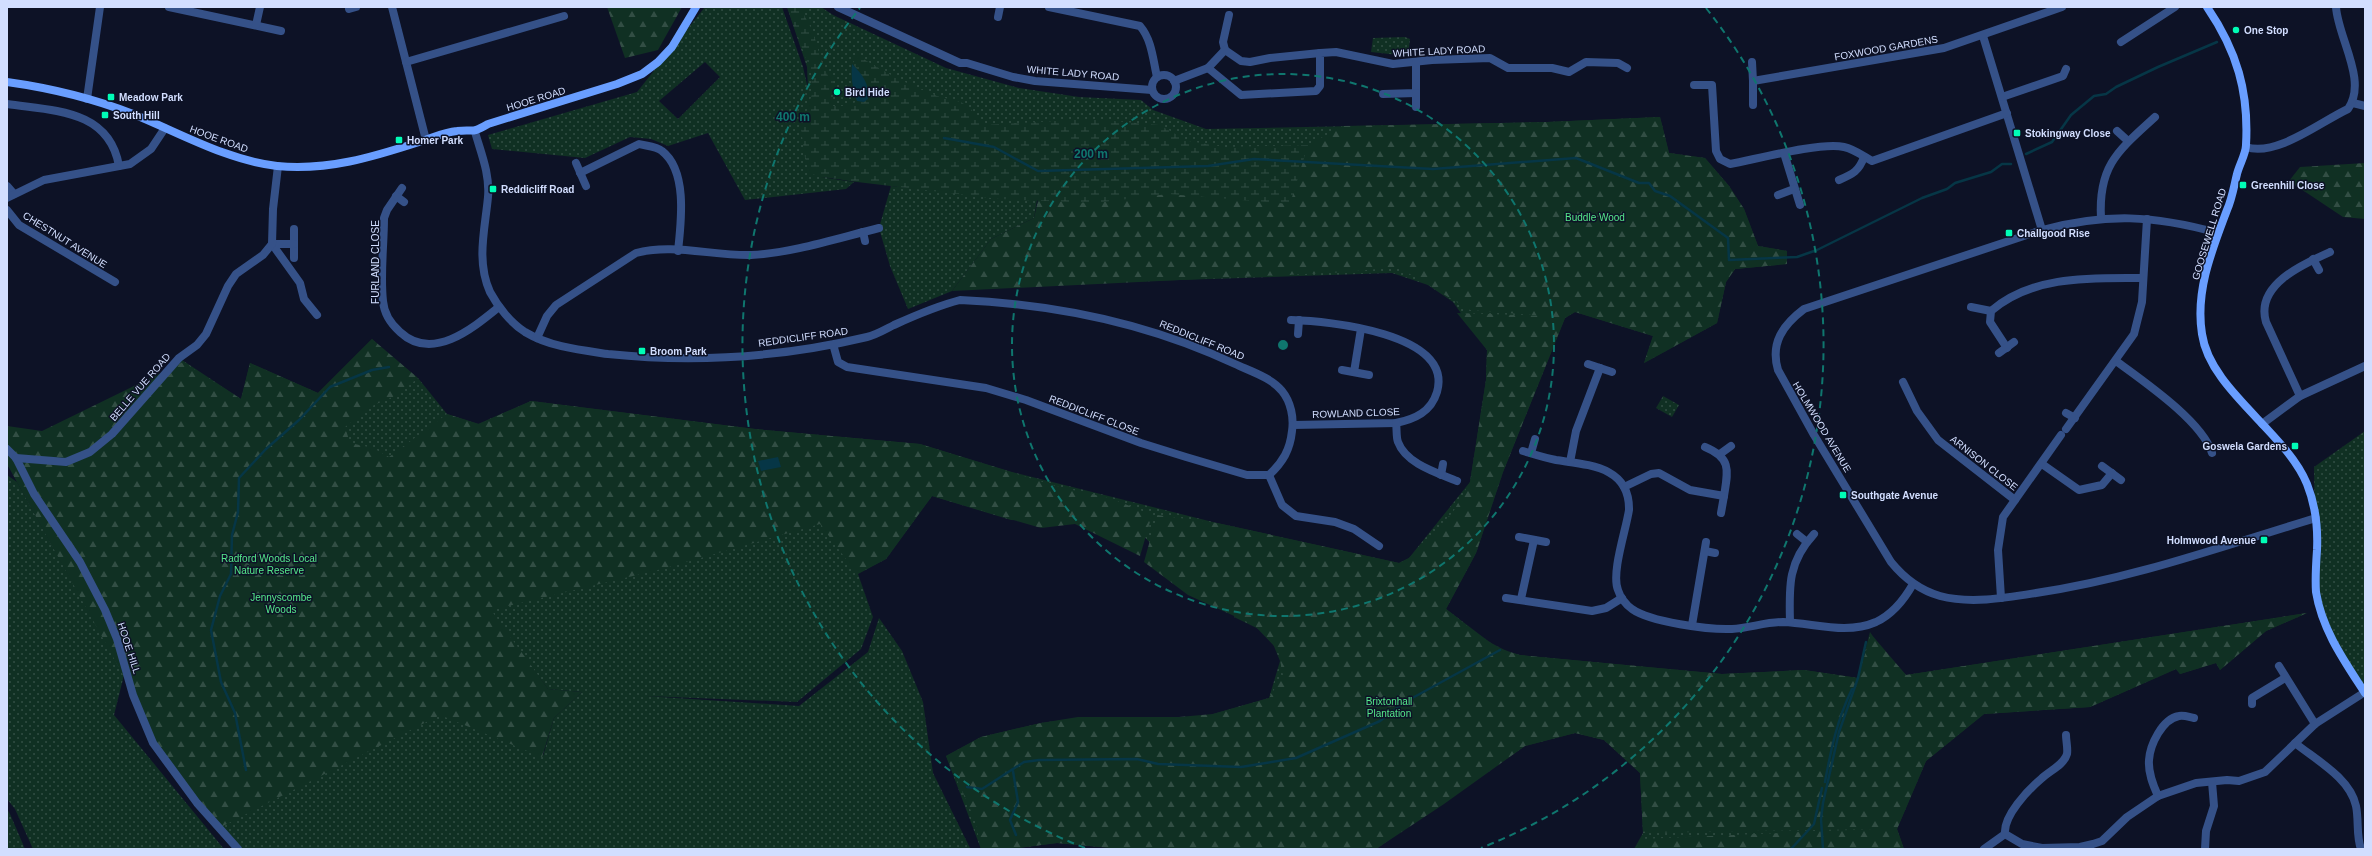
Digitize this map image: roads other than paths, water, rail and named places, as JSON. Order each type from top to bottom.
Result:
[{"type":"street","points":[[87,99],[100,7]]},
{"type":"street","points":[[172,7],[256,24],[281,31]]},
{"type":"street","points":[[256,24],[260,7]]},
{"type":"street","points":[[392,7],[426,140]]},
{"type":"street","name":"HOOE ROAD","points":[[7,82],[51,89],[87,99],[132,114],[218,151],[255,162],[278,166],[312,167],[348,163],[458,131],[475,132],[488,124],[617,84],[642,74],[658,62],[672,47],[696,7]]},
{"type":"street","name":"WHITE LADY ROAD","points":[[838,7],[960,63],[967,63],[1013,77],[1061,84],[1152,90],[1158,98],[1167,99],[1175,90],[1174,81]]},
{"type":"street","points":[[998,16],[1000,7]]},
{"type":"street","points":[[1049,7],[1085,10],[1140,26],[1146,33],[1157,77]]},
{"type":"street","name":"FOXWOOD GARDENS","points":[[1753,81],[1944,48],[1983,36],[2042,10],[2062,7]]},
{"type":"street","points":[[2121,42],[2175,7]]},
{"type":"street","name":"GOOSEWELL ROAD","points":[[2207,7],[2219,25],[2236,59],[2246,100],[2246,147],[2218,233],[2201,297],[2202,336],[2214,366],[2262,424],[2285,449],[2307,483],[2316,518],[2316,592],[2322,615],[2330,636],[2365,693]]},
{"type":"street","points":[[2246,147],[2255,149],[2287,142],[2348,109],[2353,103],[2356,86],[2336,7]]},
{"type":"street","points":[[1152,90],[1153,81],[1157,77],[1168,76],[1174,81],[1208,68],[1225,50],[1223,42],[1229,15]]},
{"type":"street","points":[[406,62],[564,16]]},
{"type":"street","points":[[1983,36],[2042,230]]},
{"type":"street","name":"WHITE LADY ROAD","points":[[1225,50],[1241,61],[1250,62],[1270,58],[1336,52],[1393,64],[1416,63],[1432,60],[1490,58],[1508,68],[1552,68],[1569,72],[1586,62],[1618,63],[1627,68]]},
{"type":"street","points":[[1208,68],[1241,95],[1316,91],[1320,86],[1320,53]]},
{"type":"street","points":[[1752,62],[1753,105]]},
{"type":"street","points":[[1416,63],[1416,107]]},
{"type":"street","points":[[2002,97],[2063,76],[2066,69]]},
{"type":"street","points":[[1694,85],[1712,85],[1716,151],[1720,159],[1730,164],[1784,153],[1834,146],[1852,150],[1872,161],[2007,113]]},
{"type":"street","points":[[1383,94],[1416,93]]},
{"type":"street","points":[[2353,103],[2365,106]]},
{"type":"street","points":[[7,104],[75,115],[88,120],[101,129],[112,142],[119,166]]},
{"type":"street","points":[[2101,218],[2100,206],[2106,172],[2114,157],[2128,141],[2155,117]]},
{"type":"street","points":[[7,186],[11,196],[44,180],[130,164],[141,158],[151,149],[165,128]]},
{"type":"street","points":[[2117,131],[2128,141]]},
{"type":"street","name":"REDDICLIFF ROAD","points":[[475,132],[487,176],[488,196],[482,245],[483,267],[490,290],[499,307],[523,331],[537,338],[575,350],[683,359],[742,356],[833,344],[869,336],[944,304],[960,300],[989,301],[1058,309],[1125,323],[1175,338],[1263,376],[1282,390],[1291,410],[1293,425]]},
{"type":"street","points":[[580,173],[639,144],[662,150],[670,159],[678,180],[683,211],[678,251]]},
{"type":"street","points":[[1784,153],[1800,204]]},
{"type":"street","points":[[1839,180],[1854,174],[1861,167],[1864,157]]},
{"type":"street","points":[[576,163],[586,186]]},
{"type":"street","points":[[278,166],[273,209],[272,244],[300,283],[304,299],[318,315]]},
{"type":"street","name":"FURLAND CLOSE","points":[[402,188],[384,218],[383,301],[387,315],[393,326],[410,341],[424,345],[440,343],[479,323],[499,307]]},
{"type":"street","points":[[1778,195],[1794,188]]},
{"type":"street","points":[[396,196],[404,202]]},
{"type":"street","name":"CHESTNUT AVENUE","points":[[7,210],[19,225],[115,282]]},
{"type":"street","name":"HOLMWOOD AVENUE","points":[[2218,233],[2194,226],[2147,219],[2101,218],[2042,230],[1804,309],[1790,320],[1781,331],[1776,345],[1774,359],[1778,370],[1811,429],[1891,562],[1913,584],[1923,590],[1941,596],[2001,598],[2059,590],[2109,579],[2200,554],[2316,518]]},
{"type":"street","points":[[2001,598],[1998,550],[1999,531],[2003,517],[2134,334],[2142,302],[2147,219]]},
{"type":"street","points":[[537,338],[547,316],[556,305],[636,253],[649,250],[752,255],[781,251],[879,228]]},
{"type":"street","points":[[294,229],[294,258]]},
{"type":"street","points":[[863,232],[865,241]]},
{"type":"street","points":[[272,244],[294,244]]},
{"type":"street","name":"BELLE VUE ROAD","points":[[16,458],[66,462],[90,452],[112,434],[178,358],[197,345],[206,334],[228,286],[236,274],[263,255],[272,244]]},
{"type":"street","points":[[2300,396],[2263,312],[2265,302],[2283,278],[2296,267],[2330,252]]},
{"type":"street","points":[[2313,259],[2319,270]]},
{"type":"street","points":[[1999,353],[2011,345],[1990,322],[1991,311],[2004,300],[2020,293],[2065,280],[2090,278],[2143,278]]},
{"type":"street","points":[[1971,307],[1991,311]]},
{"type":"street","name":"ROWLAND CLOSE","points":[[1293,425],[1396,423],[1413,420],[1425,412],[1434,400],[1438,387],[1437,370],[1427,355],[1416,346],[1361,329],[1321,320],[1295,320],[1298,334]]},
{"type":"street","points":[[1354,372],[1361,329]]},
{"type":"street","name":"REDDICLIFF CLOSE","points":[[833,344],[838,362],[847,367],[986,388],[1026,400],[1178,455],[1247,475],[1269,475]]},
{"type":"street","points":[[2116,361],[2155,390],[2183,416],[2208,441],[2212,453]]},
{"type":"street","points":[[1588,364],[1612,372]]},
{"type":"street","points":[[2262,424],[2300,396],[2365,366]]},
{"type":"street","points":[[1570,462],[1574,438],[1600,368]]},
{"type":"street","points":[[1342,370],[1369,375]]},
{"type":"street","name":"ARNISON CLOSE","points":[[1903,382],[1917,411],[1938,440],[2015,500]]},
{"type":"street","points":[[2066,413],[2075,418]]},
{"type":"street","points":[[1396,423],[1398,442],[1406,454],[1423,466],[1457,481]]},
{"type":"street","points":[[1293,425],[1288,450],[1280,464],[1269,475],[1282,505],[1296,516],[1335,522],[1348,526],[1365,535],[1379,546]]},
{"type":"street","points":[[1531,453],[1535,438]]},
{"type":"street","points":[[1720,454],[1731,446]]},
{"type":"street","points":[[1705,447],[1720,454],[1726,462],[1728,474],[1721,512]]},
{"type":"street","name":"HOOE HILL","points":[[7,448],[16,458],[34,494],[80,562],[105,610],[117,639],[142,718],[153,743],[197,803],[238,849]]},
{"type":"street","points":[[1522,451],[1570,462],[1590,464],[1605,470],[1615,477],[1624,487],[1629,500],[1629,510],[1615,581],[1622,598],[1631,609],[1643,615],[1692,625],[1733,629],[1774,622],[1790,622],[1841,628],[1859,627],[1876,622],[1892,612],[1913,584]]},
{"type":"street","points":[[1441,475],[1443,464]]},
{"type":"street","points":[[2042,464],[2079,490],[2102,485],[2112,473]]},
{"type":"street","points":[[2102,466],[2121,480]]},
{"type":"street","points":[[1624,487],[1651,474],[1659,473],[1690,490],[1724,496]]},
{"type":"street","points":[[1797,534],[1807,542]]},
{"type":"street","points":[[1790,622],[1790,579],[1793,567],[1807,542],[1814,534]]},
{"type":"street","points":[[1519,537],[1546,542]]},
{"type":"street","points":[[1521,599],[1534,540]]},
{"type":"street","points":[[1692,625],[1706,542]]},
{"type":"street","points":[[1705,551],[1716,553]]},
{"type":"street","points":[[1506,598],[1521,599],[1578,610],[1592,611],[1606,608],[1622,598]]},
{"type":"street","points":[[2279,666],[2285,678],[2315,724]]},
{"type":"street","points":[[2252,704],[2252,698],[2285,678]]},
{"type":"street","points":[[2005,834],[2022,844],[2042,848],[2080,847],[2102,841],[2127,817],[2158,796],[2196,783],[2227,780],[2239,781],[2265,772],[2315,724],[2365,693]]},
{"type":"street","points":[[2158,796],[2150,770],[2149,760],[2152,748],[2160,731],[2168,722],[2177,716],[2194,718]]},
{"type":"street","points":[[2005,834],[2004,828],[2008,817],[2018,804],[2041,779],[2059,765],[2067,754],[2066,735]]},
{"type":"street","points":[[2295,743],[2335,773],[2351,792],[2356,805],[2361,849]]},
{"type":"street","points":[[2205,849],[2206,831],[2214,806],[2212,782]]},
{"type":"street","points":[[1984,849],[2005,834]]},
{"type":"water","points":[[852,64],[862,76],[868,89],[868,99],[864,102],[857,101],[855,96],[852,82]]},
{"type":"water","points":[[778,457],[781,467],[761,471],[758,461]]},
{"type":"waterway","points":[[2026,154],[2052,142],[2071,115],[2094,96],[2106,94],[2116,87],[2158,67],[2217,42]]},
{"type":"waterway","points":[[944,138],[994,147],[1038,171],[1208,166],[1254,159],[1433,169],[1576,158],[1639,183],[1649,183],[1655,191],[1670,196],[1728,238],[1729,260],[1797,257],[1817,250],[1922,198],[1947,189],[1955,183],[1991,172],[2002,164],[2011,164]]},
{"type":"waterway","points":[[246,770],[235,713],[221,682],[211,630],[220,596],[231,574],[232,535],[238,512],[239,478],[266,449],[299,420],[330,387],[372,370],[389,367]]},
{"type":"waterway","points":[[1858,678],[1866,642]]},
{"type":"waterway","points":[[967,787],[982,789],[1024,762],[1039,760],[1137,759],[1158,764],[1241,767],[1296,758],[1380,721],[1405,702],[1500,650]]},
{"type":"waterway","points":[[1823,849],[1821,819],[1823,803],[1839,732],[1858,678]]},
{"type":"waterway","points":[[1825,782],[1835,735],[1842,712],[1852,689]]},
{"type":"waterway","points":[[1013,771],[1018,802],[1010,820],[1016,835]]},
{"type":"waterway","points":[[1791,849],[1814,824],[1822,788]]},
{"type":"place","name":"One Stop","points":[[2236,30]]},
{"type":"place","name":"Bird Hide","points":[[837,92]]},
{"type":"place","name":"Meadow Park","points":[[111,97]]},
{"type":"place","name":"South Hill","points":[[105,115]]},
{"type":"place","name":"Stokingway Close","points":[[2017,133]]},
{"type":"place","name":"Homer Park","points":[[399,140]]},
{"type":"place","name":"Greenhill Close","points":[[2243,185]]},
{"type":"place","name":"Reddicliff Road","points":[[493,189]]},
{"type":"place","name":"Challgood Rise","points":[[2009,233]]},
{"type":"place","name":"Broom Park","points":[[642,351]]},
{"type":"place","name":"Goswela Gardens","points":[[2295,446]]},
{"type":"place","name":"Southgate Avenue","points":[[1843,495]]},
{"type":"place","name":"Holmwood Avenue","points":[[2264,540]]},
{"type":"park label","name":"Buddle Wood","points":[[1595,217]]},
{"type":"park label","name":"Radford Woods Local Nature Reserve","points":[[269,564]]},
{"type":"park label","name":"Jennyscombe Woods","points":[[281,602]]},
{"type":"park label","name":"Brixtonhall Plantation","points":[[1389,706]]}]
